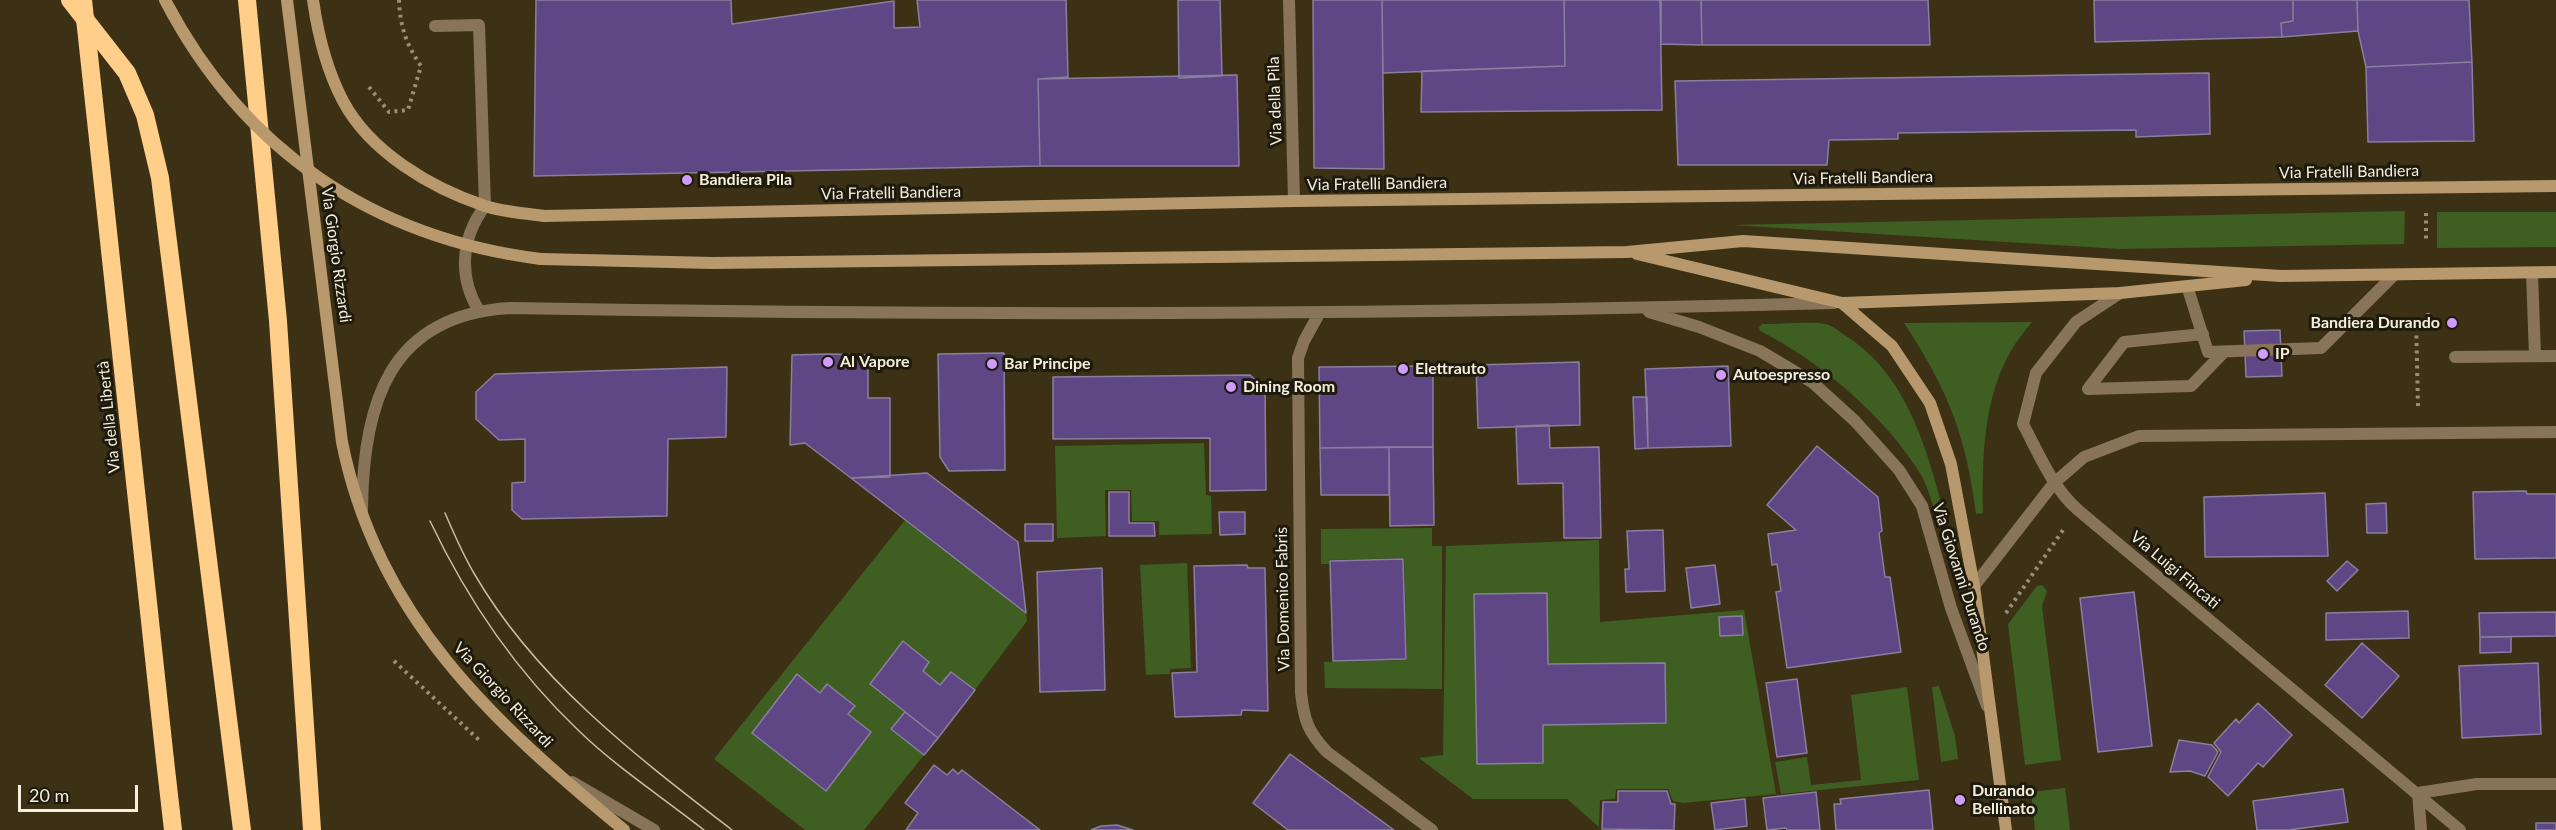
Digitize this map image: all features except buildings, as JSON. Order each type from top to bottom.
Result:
[{"type":"highway","points":[[70,0],[127,73],[145,115],[160,178],[242,830]]},
{"type":"highway","name":"Via della Libertà","points":[[83,0],[173,830]]},
{"type":"highway","points":[[247,0],[278,321],[312,830]]},
{"type":"main road","points":[[165,0],[188,40],[223,89],[246,117],[303,168],[366,206],[447,241],[510,255],[541,259],[713,263],[1627,252],[1743,241],[2281,276],[2556,273]]},
{"type":"main road","name":"Via Giorgio Rizzardi","points":[[286,0],[342,442],[362,512],[387,573],[417,622],[494,714],[555,772],[624,830]]},
{"type":"main road","name":"Via Fratelli Bandiera","points":[[313,0],[322,49],[334,83],[344,103],[366,134],[388,153],[444,189],[485,206],[544,216],[1294,201],[2556,186]]},
{"type":"main road","points":[[1627,252],[1842,303],[2120,293],[2281,276]]},
{"type":"main road","name":"Via Giovanni Durando","points":[[1842,303],[1892,345],[1930,403],[1951,464],[1974,586],[2006,830]]},
{"type":"street","name":"Via della Pila","points":[[1289,0],[1294,201]]},
{"type":"street","points":[[435,26],[479,25],[485,206],[471,231],[464,265],[466,287],[479,311],[510,308],[777,313],[1320,312],[1640,309],[1842,303]]},
{"type":"street","points":[[2532,273],[2535,356]]},
{"type":"street","points":[[2187,286],[2208,352],[2321,348],[2394,275]]},
{"type":"street","name":"Via Luigi Fincati","points":[[2120,293],[2076,322],[2036,373],[2023,424],[2054,483],[2065,499],[2460,830]]},
{"type":"street","name":"Via Giovanni Durando","points":[[1640,309],[1699,327],[1760,351],[1812,382],[1855,421],[1899,470],[1922,506],[1952,608],[1992,721]]},
{"type":"street","name":"Via Giorgio Rizzardi","points":[[362,512],[366,442],[373,413],[387,377],[401,357],[418,340],[451,320],[479,311]]},
{"type":"street","name":"Via Domenico Fabris","points":[[1320,312],[1304,341],[1298,358],[1300,693],[1304,718],[1314,738],[1327,752],[1432,830]]},
{"type":"street","points":[[2203,334],[2124,342],[2088,389],[2191,386],[2224,352]]},
{"type":"street","points":[[2455,357],[2556,356]]},
{"type":"street","points":[[1974,586],[2054,483],[2084,457],[2139,436],[2556,432]]},
{"type":"street","name":"Via Giorgio Rizzardi","points":[[555,772],[654,830]]},
{"type":"street","points":[[2421,830],[2418,794],[2477,784],[2556,784]]},
{"type":"path","points":[[365,82],[389,112],[408,110],[421,66],[408,47],[400,23],[399,0]]},
{"type":"path","points":[[2426,209],[2426,242]]},
{"type":"path","points":[[2418,416],[2416,320],[2428,320],[2428,313]]},
{"type":"path","points":[[2002,618],[2078,510]]},
{"type":"green space","points":[[2405,211],[2404,244],[2120,249],[1732,225]]},
{"type":"green space","points":[[2437,212],[2556,212],[2556,247],[2437,248]]},
{"type":"green space","points":[[2032,322],[2012,349],[1995,388],[1986,429],[1983,513],[1976,514],[1967,460],[1953,414],[1932,370],[1904,323]]},
{"type":"green space","points":[[1762,324],[1826,324],[1868,353],[1886,372],[1913,418],[1932,469],[1946,521],[1938,522],[1921,475],[1907,454],[1871,412],[1828,374],[1760,331],[1759,327]]},
{"type":"green space","points":[[1204,443],[1206,495],[1211,496],[1212,534],[1159,535],[1159,521],[1132,521],[1131,490],[1105,490],[1106,536],[1057,538],[1055,446]]},
{"type":"green space","points":[[906,519],[1026,613],[1027,621],[975,690],[952,672],[940,685],[923,671],[929,662],[903,642],[870,684],[905,712],[892,729],[924,755],[864,830],[805,830],[714,759]],"holes":[[[796,675],[820,693],[827,684],[855,706],[848,714],[871,732],[826,791],[752,733]]]},
{"type":"green space","points":[[1432,528],[1432,546],[1442,546],[1442,689],[1325,688],[1324,662],[1407,660],[1404,558],[1329,560],[1329,564],[1321,564],[1321,529]]},
{"type":"green space","points":[[1599,540],[1600,622],[1744,610],[1776,794],[1683,803],[1673,801],[1668,789],[1616,789],[1615,799],[1600,800],[1599,827],[1567,799],[1473,799],[1419,758],[1443,755],[1446,546]],"holes":[[[1665,663],[1666,723],[1543,725],[1548,664]]]},
{"type":"green space","points":[[1187,563],[1191,668],[1170,669],[1170,674],[1146,675],[1140,565]]},
{"type":"green space","points":[[2042,585],[2047,591],[2042,606],[2061,760],[2025,765],[2008,624],[2037,586]]},
{"type":"green space","points":[[1939,686],[1955,736],[1958,759],[1941,762],[1932,687]]},
{"type":"green space","points":[[1907,687],[1919,780],[1781,794],[1775,762],[1807,757],[1811,785],[1861,780],[1851,695]]},
{"type":"green space","points":[[2065,788],[2070,830],[2035,830],[2031,792]]},
{"type":"tram line","points":[[445,513],[475,575],[500,613],[558,683],[625,745],[732,830]]},
{"type":"tram line","points":[[430,521],[476,606],[513,658],[555,707],[623,769],[704,830]]},
{"type":"place","name":"Bandiera Pila","points":[[687,180]]},
{"type":"place","name":"Bandiera Durando","points":[[2452,323]]},
{"type":"place","name":"IP","points":[[2263,354]]},
{"type":"place","name":"Al Vapore","points":[[828,362]]},
{"type":"place","name":"Bar Principe","points":[[992,364]]},
{"type":"place","name":"Elettrauto","points":[[1403,369]]},
{"type":"place","name":"Autoespresso","points":[[1721,375]]},
{"type":"place","name":"Dining Room","points":[[1231,387]]},
{"type":"place","name":"Durando Bellinato","points":[[1960,800]]}]
